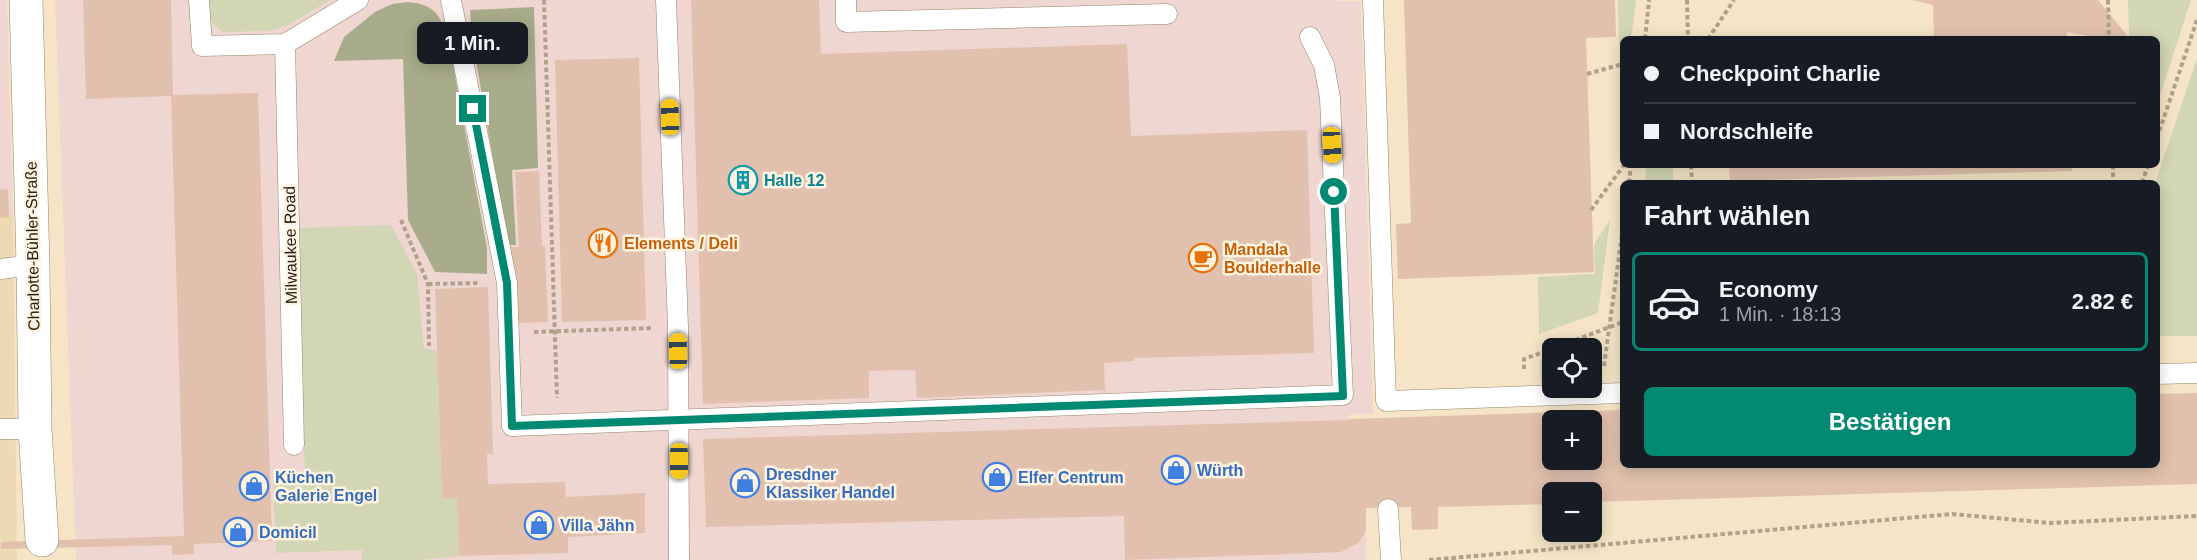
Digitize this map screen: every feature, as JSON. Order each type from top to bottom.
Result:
[{"type":"street","name":"Charlotte-Bühler-Straße","points":[[26,0],[35,429],[39,491],[49,504],[49,549]]},
{"type":"lane","points":[[199,0],[202,46],[285,44],[358,0]]},
{"type":"lane","points":[[452,0],[508,287],[512,426],[1343,396],[1330,98],[1324,64],[1310,37]]},
{"type":"lane","points":[[666,0],[678,327],[679,560]]},
{"type":"lane","points":[[846,0],[846,21],[1012,9],[1167,14]]},
{"type":"lane","points":[[1373,0],[1385,409],[1543,398]]},
{"type":"lane","name":"Milwaukee Road","points":[[285,44],[294,445]]},
{"type":"lane","points":[[0,269],[33,265]]},
{"type":"lane","points":[[2160,374],[2197,373]]},
{"type":"lane","points":[[1602,394],[1620,393]]},
{"type":"lane","points":[[0,429],[35,429]]},
{"type":"lane","points":[[1388,509],[1390,560]]},
{"type":"path","points":[[544,0],[558,425]]},
{"type":"path","points":[[1645,36],[1649,0]]},
{"type":"path","points":[[1687,0],[1688,36]]},
{"type":"path","points":[[1710,36],[1734,0]]},
{"type":"path","points":[[2108,0],[2109,36]]},
{"type":"path","points":[[2160,129],[2197,20]]},
{"type":"path","points":[[1587,74],[1620,65]]},
{"type":"path","points":[[1591,210],[1622,168]]},
{"type":"path","points":[[401,220],[428,284],[429,346]]},
{"type":"path","points":[[1602,387],[1620,250]]},
{"type":"path","points":[[428,284],[508,287]]},
{"type":"path","points":[[1580,338],[1620,323]]},
{"type":"path","points":[[509,332],[678,327]]},
{"type":"path","points":[[1524,359],[1542,352]]},
{"type":"path","points":[[1429,560],[1953,514],[2050,523],[2197,516]]},
{"type":"shaded area","points":[[0,0],[7,0],[13,215],[0,215]]},
{"type":"shaded area","points":[[55,0],[1323,0],[1361,2],[1373,414],[1350,414],[1349,418],[1366,505],[1366,560],[76,560]]},
{"type":"shaded area","points":[[0,215],[13,215],[17,560],[0,560]]},
{"type":"green space","points":[[205,0],[330,0],[287,26],[268,31],[222,32],[205,16]]},
{"type":"green space","points":[[1618,0],[1636,0],[1631,36],[1620,36],[1619,45]]},
{"type":"green space","points":[[2128,0],[2191,0],[2160,95],[2160,36],[2129,36]]},
{"type":"green space","points":[[408,2],[426,6],[437,14],[449,44],[487,248],[487,274],[435,272],[408,220],[403,59],[334,61],[344,37],[375,12],[392,4]]},
{"type":"green space","points":[[534,7],[538,168],[512,170],[516,245],[508,245],[472,38],[470,10]]},
{"type":"green space","points":[[2197,59],[2197,336],[2160,336],[2160,180],[2156,180]]},
{"type":"green space","points":[[1646,168],[1673,168],[1673,180],[1645,180]]},
{"type":"green space","points":[[1610,220],[1598,313],[1539,334],[1538,277],[1595,274],[1594,244]]},
{"type":"green space","points":[[391,225],[417,274],[424,349],[437,350],[442,498],[457,498],[459,556],[421,560],[362,560],[362,550],[276,553],[273,483],[305,482],[298,228]]},
{"type":"green space","points":[[1542,360],[1541,382],[1540,361]]},
{"type":"building","points":[[83,0],[171,0],[173,95],[258,93],[272,541],[194,544],[194,554],[172,555],[172,545],[1,549],[1,542],[184,536],[171,96],[86,99]]},
{"type":"building","points":[[691,0],[819,0],[821,54],[1127,44],[1131,136],[1307,130],[1314,353],[1135,358],[1134,361],[1104,363],[1105,390],[917,398],[915,370],[869,371],[869,398],[703,404]]},
{"type":"building","points":[[1404,0],[1615,0],[1616,37],[1586,38],[1594,272],[1398,279],[1396,224],[1411,223]]},
{"type":"building","points":[[1912,0],[2098,0],[2128,36],[2089,36],[2067,32],[2067,36],[1934,36],[1933,5]]},
{"type":"building","points":[[639,58],[646,320],[562,322],[555,60]]},
{"type":"building","points":[[1729,168],[2072,168],[2072,171],[1764,180],[1730,180]]},
{"type":"building","points":[[539,171],[548,322],[514,323],[511,247],[519,247],[515,172]]},
{"type":"building","points":[[8,189],[9,217],[0,218],[0,190]]},
{"type":"building","points":[[488,287],[493,454],[487,454],[488,484],[565,482],[566,497],[645,493],[645,533],[568,537],[568,553],[459,556],[457,498],[442,498],[435,289]]},
{"type":"building","points":[[2197,393],[2197,484],[1602,502],[1602,482],[1542,482],[1542,504],[1438,507],[1438,529],[1412,530],[1411,507],[1366,508],[1366,531],[1358,543],[1341,552],[1125,560],[1124,516],[706,527],[703,439],[1542,413],[1542,470],[1602,470],[1602,411],[1620,410],[1620,468],[2160,468],[2160,394]]},
{"type":"place","name":"Halle 12","points":[[743,180]]},
{"type":"place","name":"Elements / Deli","points":[[603,243]]},
{"type":"place","name":"Mandala Boulderhalle","points":[[1203,258]]},
{"type":"place","name":"Würth","points":[[1176,470]]},
{"type":"place","name":"Elfer Centrum","points":[[997,477]]},
{"type":"place","name":"Dresdner Klassiker Handel","points":[[745,483]]},
{"type":"place","name":"Küchen Galerie Engel","points":[[254,486]]},
{"type":"place","name":"Villa Jähn","points":[[539,525]]},
{"type":"place","name":"Domicil","points":[[238,532]]},
{"type":"route","points":[[473,109],[507,283],[512,426],[1343,396],[1334,192]]}]
